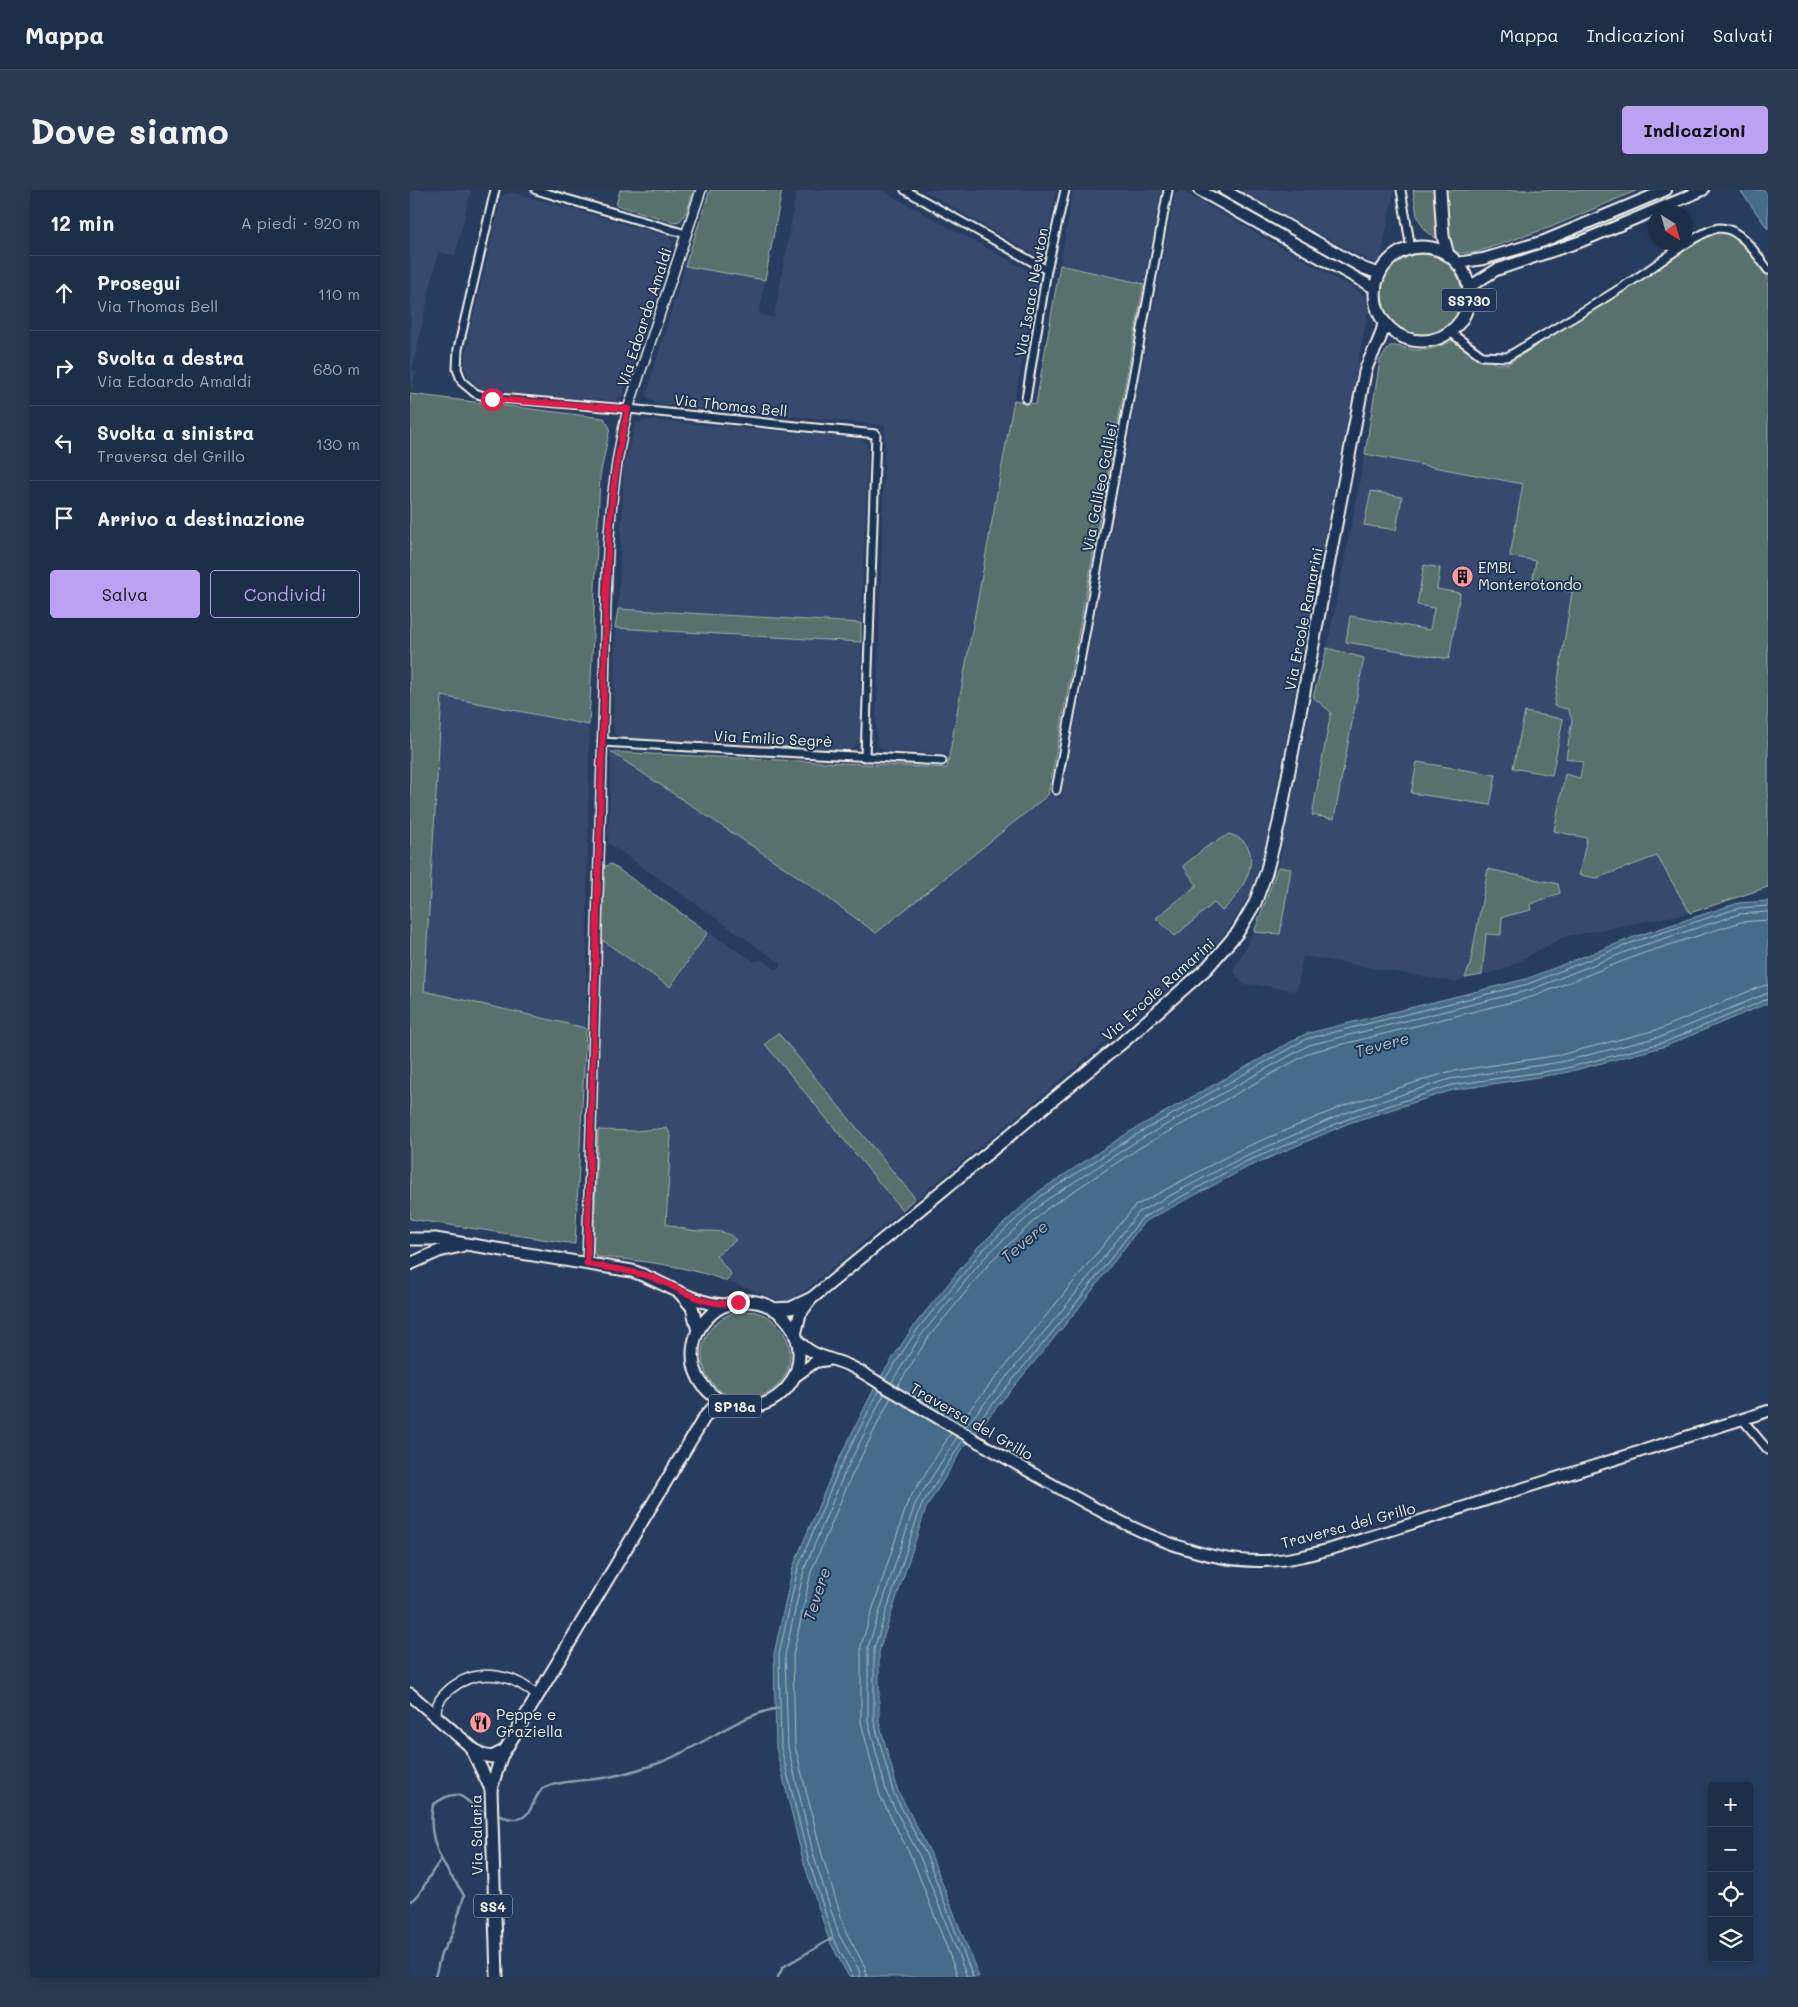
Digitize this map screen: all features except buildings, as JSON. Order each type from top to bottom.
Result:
[{"type":"main road","points":[[1199,190],[1376,289]]},
{"type":"main road","points":[[1224,190],[1380,274]]},
{"type":"main road","points":[[1440,190],[1443,236],[1453,259]]},
{"type":"main road","points":[[1402,337],[1384,322],[1378,312],[1376,289],[1380,274],[1388,262],[1400,253],[1425,247],[1453,259],[1474,261],[1544,241],[1666,190]]},
{"type":"main road","name":"SS730","points":[[1469,287],[1491,272],[1560,249],[1661,209],[1703,190]]},
{"type":"main road","points":[[1425,247],[1436,235],[1442,215]]},
{"type":"main road","name":"SS730","points":[[1402,337],[1427,341],[1439,338],[1450,332],[1466,312],[1469,287],[1465,274],[1453,259]]},
{"type":"main road","name":"Via Ercole Ramarini","points":[[795,1337],[800,1314],[812,1298],[1174,998],[1219,956],[1246,920],[1266,873],[1279,823],[1365,372],[1369,361],[1379,346],[1384,322]]},
{"type":"main road","points":[[1379,346],[1388,340],[1402,337]]},
{"type":"main road","name":"SP18a","points":[[410,1239],[428,1238],[632,1271],[650,1276],[706,1301],[727,1305]]},
{"type":"main road","name":"SP18a","points":[[410,1264],[439,1251],[467,1245]]},
{"type":"main road","points":[[674,1288],[692,1307],[698,1331]]},
{"type":"main road","name":"Via Ercole Ramarini","points":[[773,1309],[791,1308],[812,1298]]},
{"type":"main road","name":"SP18a","points":[[773,1309],[756,1302],[738,1302],[727,1305],[708,1317],[698,1331],[692,1355],[695,1370],[701,1384],[711,1395],[724,1403],[739,1407],[756,1406],[771,1401],[784,1391],[793,1378]]},
{"type":"main road","name":"Traversa del Grillo","points":[[773,1309],[786,1320],[795,1337],[810,1352],[862,1373],[1001,1456],[1114,1519],[1156,1537],[1215,1555],[1266,1561],[1298,1557],[1349,1544],[1768,1411]]},
{"type":"main road","points":[[793,1378],[798,1362],[795,1337]]},
{"type":"main road","points":[[793,1378],[815,1362],[829,1360]]},
{"type":"main road","points":[[491,1792],[498,1763],[537,1696],[704,1418],[713,1408],[724,1403]]},
{"type":"main road","name":"Via Salaria","points":[[410,1694],[470,1746],[491,1792],[497,1977]]},
{"type":"main road","points":[[470,1746],[482,1755],[492,1757],[498,1756],[506,1750]]},
{"type":"street","name":"Via Thomas Bell","points":[[495,190],[459,342],[457,363],[462,382],[475,393],[492,399],[628,409],[876,434],[865,757]]},
{"type":"street","points":[[536,190],[686,234]]},
{"type":"street","name":"Via Edoardo Amaldi","points":[[587,1264],[597,865],[611,503],[620,440],[628,409],[701,190]]},
{"type":"street","points":[[905,190],[1047,270]]},
{"type":"street","name":"Via Isaac Newton","points":[[1026,400],[1047,270],[1065,190]]},
{"type":"street","name":"Via Galileo Galilei","points":[[1056,790],[1168,190]]},
{"type":"street","points":[[1401,190],[1411,249]]},
{"type":"street","points":[[1450,332],[1482,356],[1507,357],[1631,282],[1706,232],[1721,228],[1733,232],[1746,243],[1768,270]]},
{"type":"street","name":"Via Emilio Segrè","points":[[602,742],[942,761]]},
{"type":"street","points":[[1742,1419],[1768,1450]]},
{"type":"street","points":[[436,1715],[437,1704],[445,1694],[461,1681],[475,1676],[510,1679],[527,1687],[537,1696]]},
{"type":"shaded area","points":[[410,190],[471,190],[455,255],[438,252],[412,370],[416,372],[411,394]]},
{"type":"shaded area","points":[[797,190],[881,190],[1039,277],[1012,411],[950,754],[885,751],[876,744],[885,425],[660,404],[654,403],[646,395],[685,266],[765,280],[759,314],[774,318]]},
{"type":"shaded area","points":[[923,190],[1056,190],[1044,252],[1039,255],[1034,254]]},
{"type":"shaded area","points":[[1073,190],[1161,190],[1144,284],[1060,265]]},
{"type":"shaded area","points":[[1240,190],[1394,190],[1379,266],[1257,200]]},
{"type":"shaded area","points":[[1182,191],[1360,292],[1366,298],[1368,310],[1264,852],[1248,898],[1227,930],[1205,957],[1050,1089],[788,1304],[707,1273],[629,1259],[636,1130],[598,1130],[602,940],[670,987],[708,932],[755,962],[762,960],[777,970],[782,964],[608,843],[611,752],[806,882],[876,933],[1048,795],[1061,798],[1175,193]]},
{"type":"shaded area","points":[[511,192],[667,236],[672,241],[672,246],[623,394],[616,401],[490,391],[482,389],[469,378],[464,366],[470,330],[502,196]]},
{"type":"shaded area","points":[[649,420],[859,438],[865,442],[868,448],[861,623],[618,609],[624,466],[636,423]]},
{"type":"shaded area","points":[[1365,454],[1523,484],[1511,556],[1536,561],[1532,584],[1572,591],[1554,706],[1568,709],[1572,720],[1566,758],[1583,762],[1580,778],[1565,775],[1562,795],[1588,837],[1579,875],[1597,878],[1660,855],[1690,913],[1563,937],[1505,969],[1482,975],[1486,934],[1502,917],[1531,910],[1530,904],[1488,869],[1470,966],[1465,978],[1456,982],[1303,956],[1297,991],[1252,984],[1244,985],[1233,971],[1254,932],[1280,934],[1291,869],[1278,867],[1313,697],[1331,712],[1312,815],[1364,658],[1327,648]]},
{"type":"shaded area","points":[[615,628],[861,642],[859,742],[853,748],[846,751],[619,738],[614,733],[613,723]]},
{"type":"shaded area","points":[[442,696],[589,725],[586,1028],[424,991]]},
{"type":"green space","points":[[620,190],[694,190],[686,213],[680,221],[673,222],[616,205]]},
{"type":"green space","points":[[710,190],[782,190],[765,280],[685,266]]},
{"type":"green space","points":[[1413,190],[1638,190],[1551,227],[1474,253],[1458,253],[1425,231],[1417,215]]},
{"type":"green space","points":[[1731,229],[1768,269],[1768,887],[1690,913],[1657,856],[1597,878],[1579,875],[1587,838],[1554,831],[1565,774],[1580,778],[1583,762],[1566,758],[1572,720],[1568,709],[1554,706],[1572,592],[1532,584],[1536,561],[1510,556],[1523,484],[1365,454],[1380,360],[1390,346],[1423,350],[1457,340],[1496,364],[1508,364],[1683,250],[1693,250],[1693,243],[1706,235]]},
{"type":"green space","points":[[1421,254],[1437,257],[1450,266],[1459,279],[1462,295],[1459,311],[1450,324],[1437,333],[1421,336],[1405,333],[1392,324],[1383,311],[1380,295],[1383,279],[1392,266],[1405,257]]},
{"type":"green space","points":[[1060,265],[1144,284],[1048,795],[876,933],[806,882],[611,752],[947,768],[1014,400],[1036,404]]},
{"type":"green space","points":[[410,394],[604,418],[610,428],[600,476],[589,725],[442,696],[424,991],[586,1028],[575,1244],[410,1219]]},
{"type":"green space","points":[[1371,491],[1402,497],[1396,530],[1364,525]]},
{"type":"green space","points":[[1424,565],[1440,568],[1437,589],[1460,593],[1449,659],[1346,642],[1350,616],[1430,630],[1434,608],[1417,605]]},
{"type":"green space","points":[[618,609],[861,623],[861,642],[615,628]]},
{"type":"green space","points":[[1327,648],[1364,658],[1334,819],[1312,815],[1331,712],[1313,697]]},
{"type":"green space","points":[[1525,712],[1563,719],[1552,775],[1513,768]]},
{"type":"green space","points":[[1417,762],[1496,775],[1490,805],[1411,793]]},
{"type":"green space","points":[[1229,834],[1241,840],[1248,848],[1251,858],[1245,882],[1222,911],[1214,903],[1175,936],[1156,918],[1197,885],[1183,866],[1205,848]]},
{"type":"green space","points":[[611,864],[708,932],[670,987],[602,940],[603,867]]},
{"type":"green space","points":[[1278,867],[1291,869],[1280,934],[1254,932]]},
{"type":"green space","points":[[1488,869],[1558,884],[1560,893],[1530,904],[1531,910],[1502,917],[1501,935],[1486,934],[1482,975],[1465,978],[1470,965]]},
{"type":"green space","points":[[778,1033],[915,1198],[902,1210],[765,1044]]},
{"type":"green space","points":[[667,1128],[671,1136],[666,1224],[690,1230],[726,1233],[736,1240],[716,1255],[731,1274],[727,1281],[696,1271],[664,1264],[597,1257],[593,1252],[598,1130],[636,1131]]},
{"type":"green space","points":[[746,1311],[763,1314],[777,1324],[787,1338],[790,1355],[787,1372],[777,1386],[763,1396],[746,1399],[729,1396],[715,1386],[705,1372],[702,1355],[705,1338],[715,1324],[729,1314]]},
{"type":"water","points":[[1740,190],[1768,190],[1768,229]]},
{"type":"water","name":"Tevere","points":[[1768,901],[1768,1003],[1666,1046],[1564,1073],[1453,1090],[1349,1123],[1248,1167],[1144,1222],[1078,1309],[963,1448],[926,1508],[879,1651],[879,1722],[898,1791],[930,1852],[979,1977],[849,1977],[829,1940],[803,1860],[776,1748],[774,1654],[793,1567],[834,1469],[878,1381],[913,1327],[978,1247],[1038,1192],[1131,1131],[1305,1034],[1526,979],[1634,937],[1738,903]]},
{"type":"waterway","points":[[496,1815],[512,1819],[522,1818],[529,1811],[543,1788],[566,1782],[617,1775],[659,1763],[747,1718],[778,1708]]},
{"type":"waterway","points":[[435,1977],[441,1954],[452,1935],[464,1896],[444,1865],[434,1841],[432,1832],[433,1805],[453,1795],[465,1799],[481,1812],[488,1814]]},
{"type":"waterway","points":[[410,1901],[418,1896],[441,1861]]},
{"type":"waterway","points":[[778,1977],[783,1967],[831,1939]]},
{"type":"place","name":"EMBL Monterotondo","points":[[1462,576]]},
{"type":"place","name":"Peppe e Graziella","points":[[480,1723]]},
{"type":"route","points":[[492,399],[628,409],[620,440],[611,503],[598,845],[587,1264],[632,1271],[650,1276],[687,1294],[712,1303],[727,1305],[738,1302]]}]
